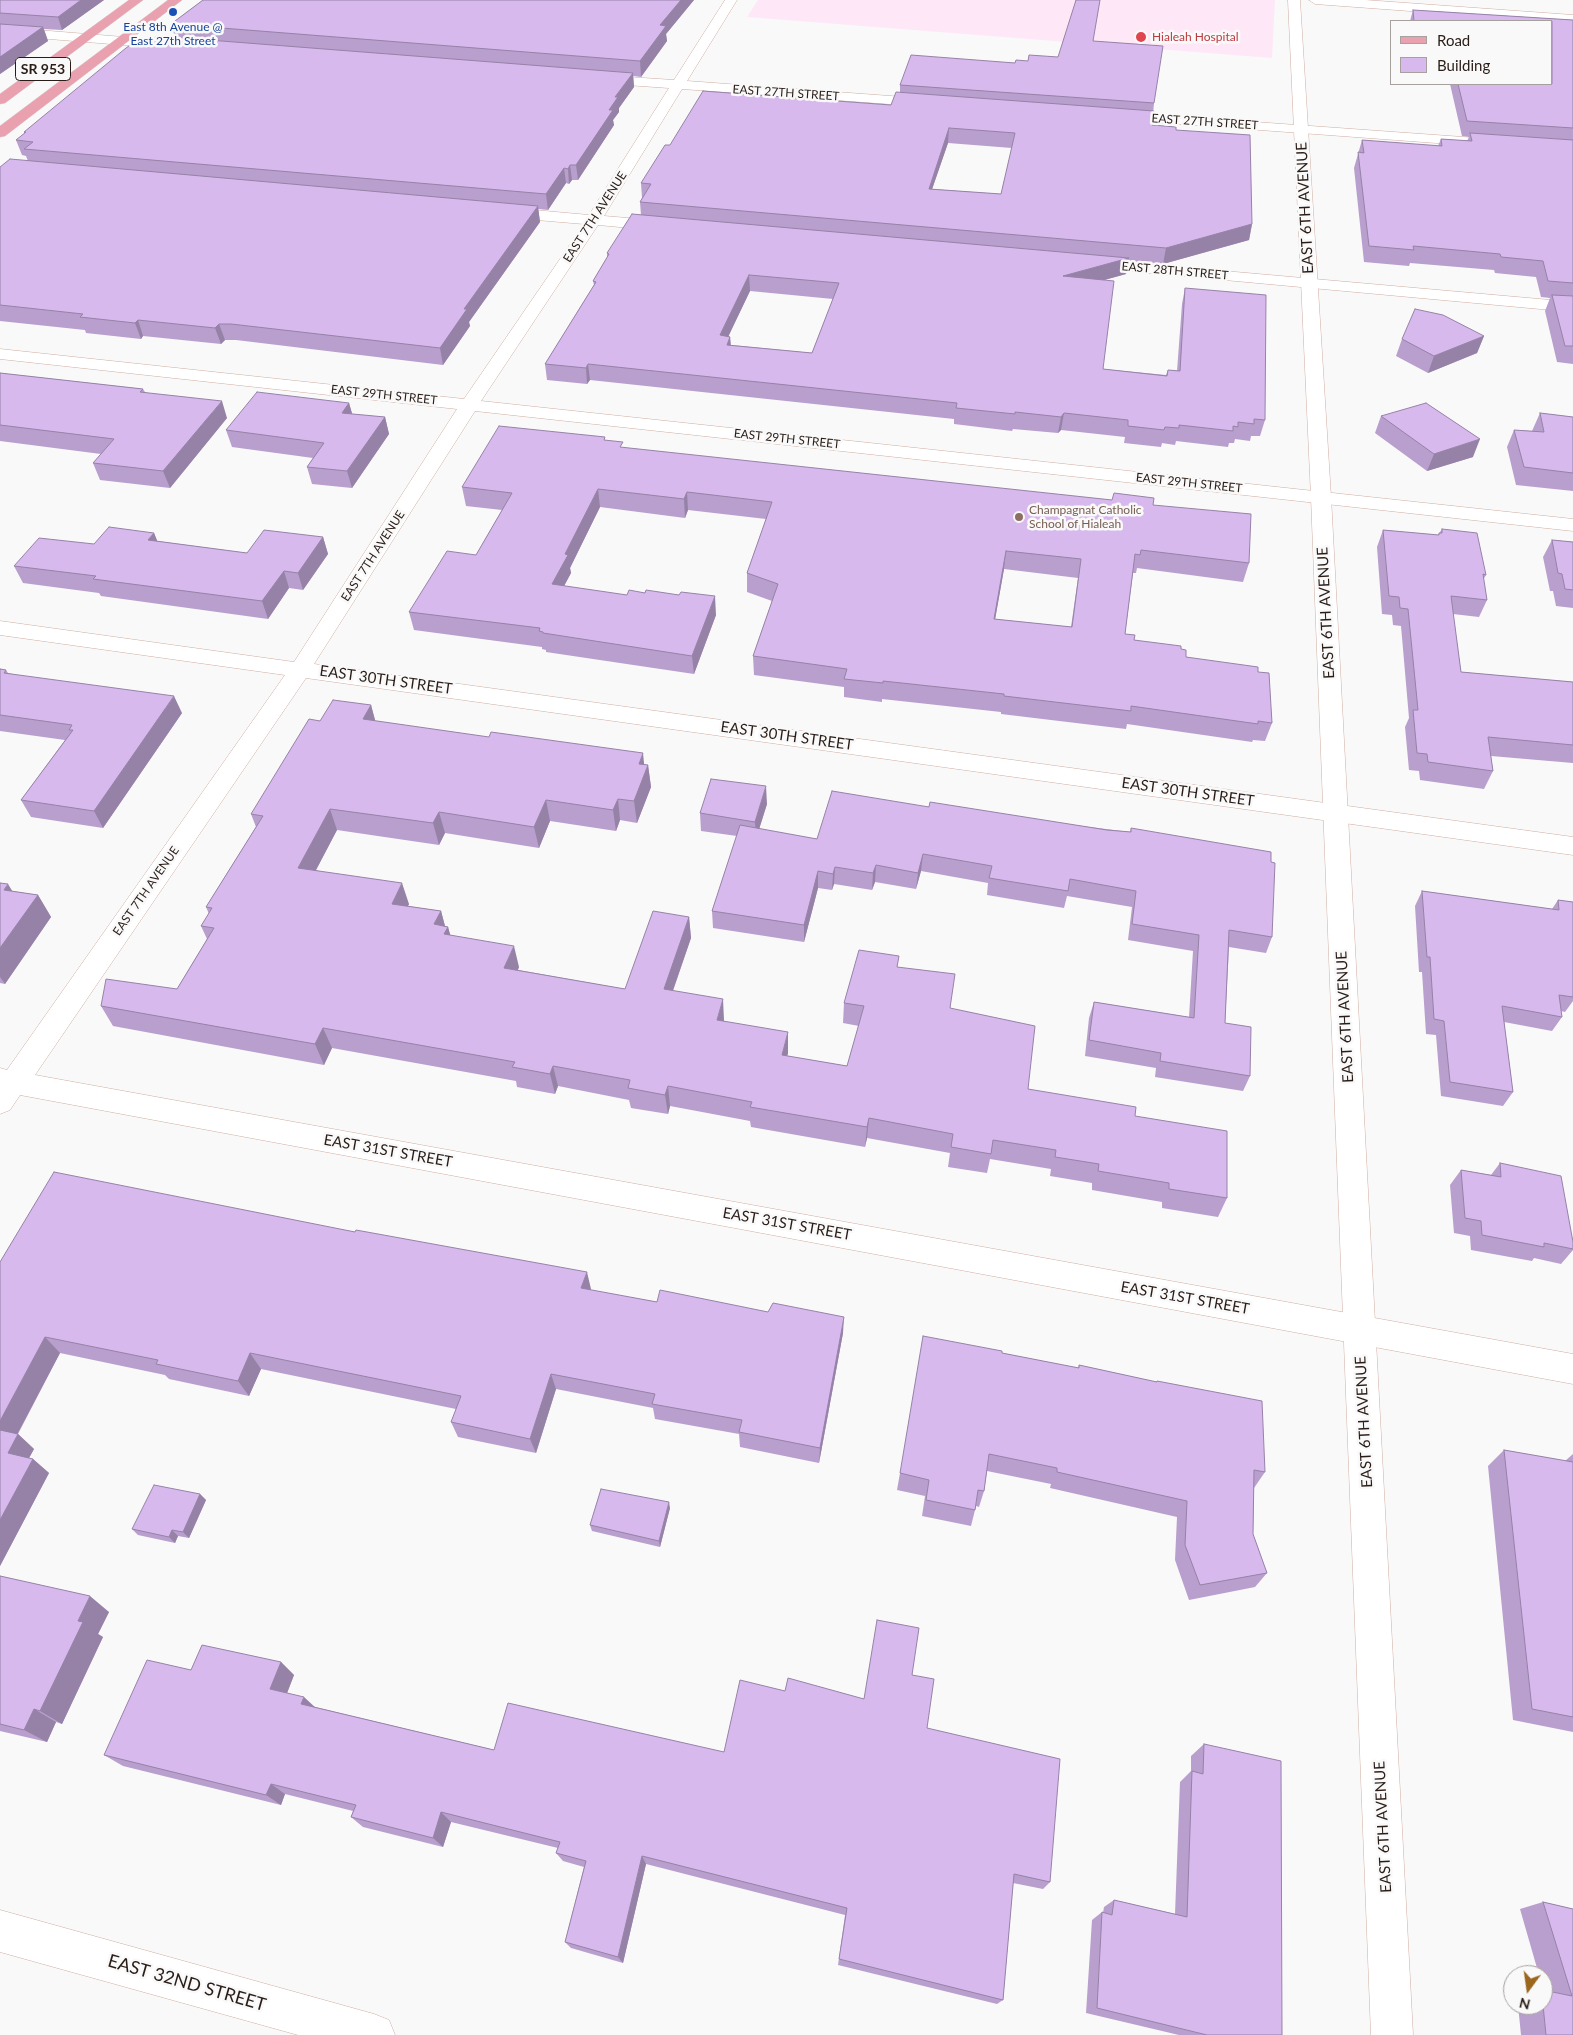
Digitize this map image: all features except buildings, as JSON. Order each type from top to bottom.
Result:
[{"type":"main road","name":"SR 953","points":[[0,100],[137,0]]},
{"type":"main road","name":"SR 953","points":[[0,133],[176,0]]},
{"type":"street","name":"EAST 7TH AVENUE","points":[[4,1088],[300,668],[470,404],[594,220],[731,0]]},
{"type":"street","name":"EAST 6TH AVENUE","points":[[1294,0],[1321,497],[1392,2035]]},
{"type":"street","points":[[1315,0],[1573,20]]},
{"type":"street","points":[[0,31],[192,46]]},
{"type":"street","name":"EAST 27TH STREET","points":[[579,77],[950,104]]},
{"type":"street","name":"EAST 27TH STREET","points":[[1106,115],[1495,144]]},
{"type":"street","points":[[485,210],[683,228]]},
{"type":"street","name":"EAST 28TH STREET","points":[[1071,262],[1573,307]]},
{"type":"street","name":"EAST 29TH STREET","points":[[0,354],[1573,525]]},
{"type":"street","name":"EAST 30TH STREET","points":[[0,628],[300,668],[1573,846]]},
{"type":"street","name":"EAST 31ST STREET","points":[[4,1088],[1573,1369]]},
{"type":"street","name":"EAST 32ND STREET","points":[[0,1931],[374,2035]]},
{"type":"shaded area","name":"Hialeah Hospital","points":[[758,0],[1275,0],[1272,58],[747,17]]},
{"type":"place","name":"East 8th Avenue @ East 27th Street","points":[[173,12]]},
{"type":"place","name":"Hialeah Hospital","points":[[1141,37]]},
{"type":"place","name":"Champagnat Catholic School of Hialeah","points":[[1019,517]]}]
